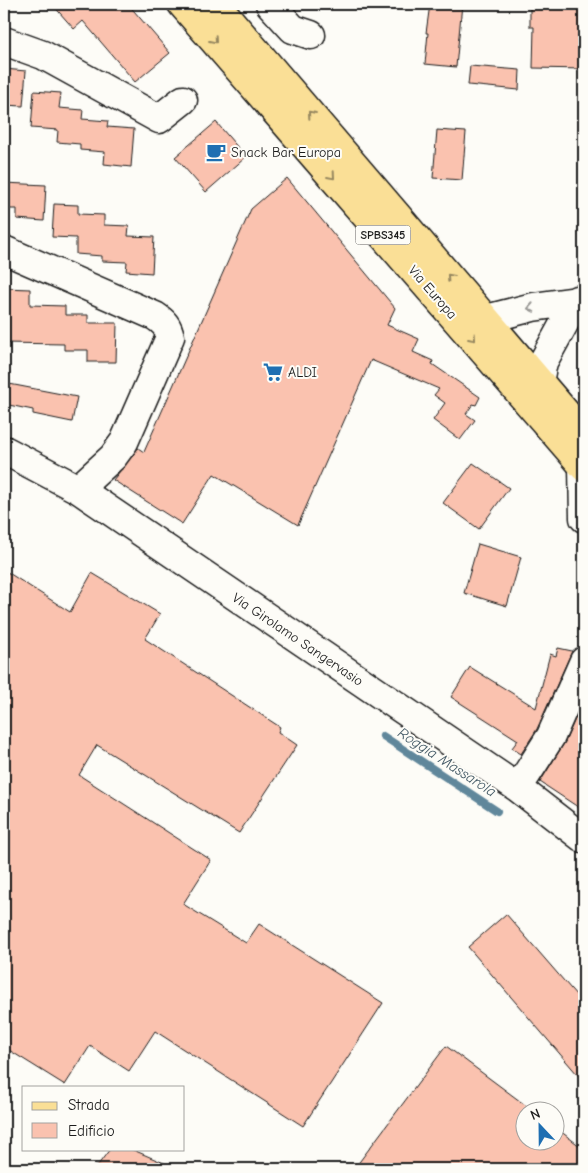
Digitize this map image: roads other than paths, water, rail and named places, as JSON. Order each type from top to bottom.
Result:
[{"type":"main road","name":"Via Europa","points":[[182,4],[584,466]]},
{"type":"main road","name":"Via Europa","points":[[216,4],[584,434]]},
{"type":"street","points":[[270,4],[293,30],[311,35]]},
{"type":"street","points":[[4,41],[43,55],[159,119],[183,100]]},
{"type":"street","points":[[4,250],[155,316],[163,321],[168,328],[170,337],[124,442],[113,456],[78,489]]},
{"type":"street","points":[[486,319],[533,307],[581,300]]},
{"type":"street","points":[[539,382],[543,362],[581,300]]},
{"type":"street","name":"Via Girolamo Sangervasio","points":[[6,455],[78,489],[518,788],[584,839]]},
{"type":"street","points":[[584,466],[584,518]]},
{"type":"street","points":[[518,788],[551,736],[584,661]]},
{"type":"waterway","name":"Roggia Massarola","points":[[383,736],[497,811]]},
{"type":"place","name":"Snack Bar Europa","points":[[216,152]]},
{"type":"place","name":"ALDI","points":[[273,372]]}]
